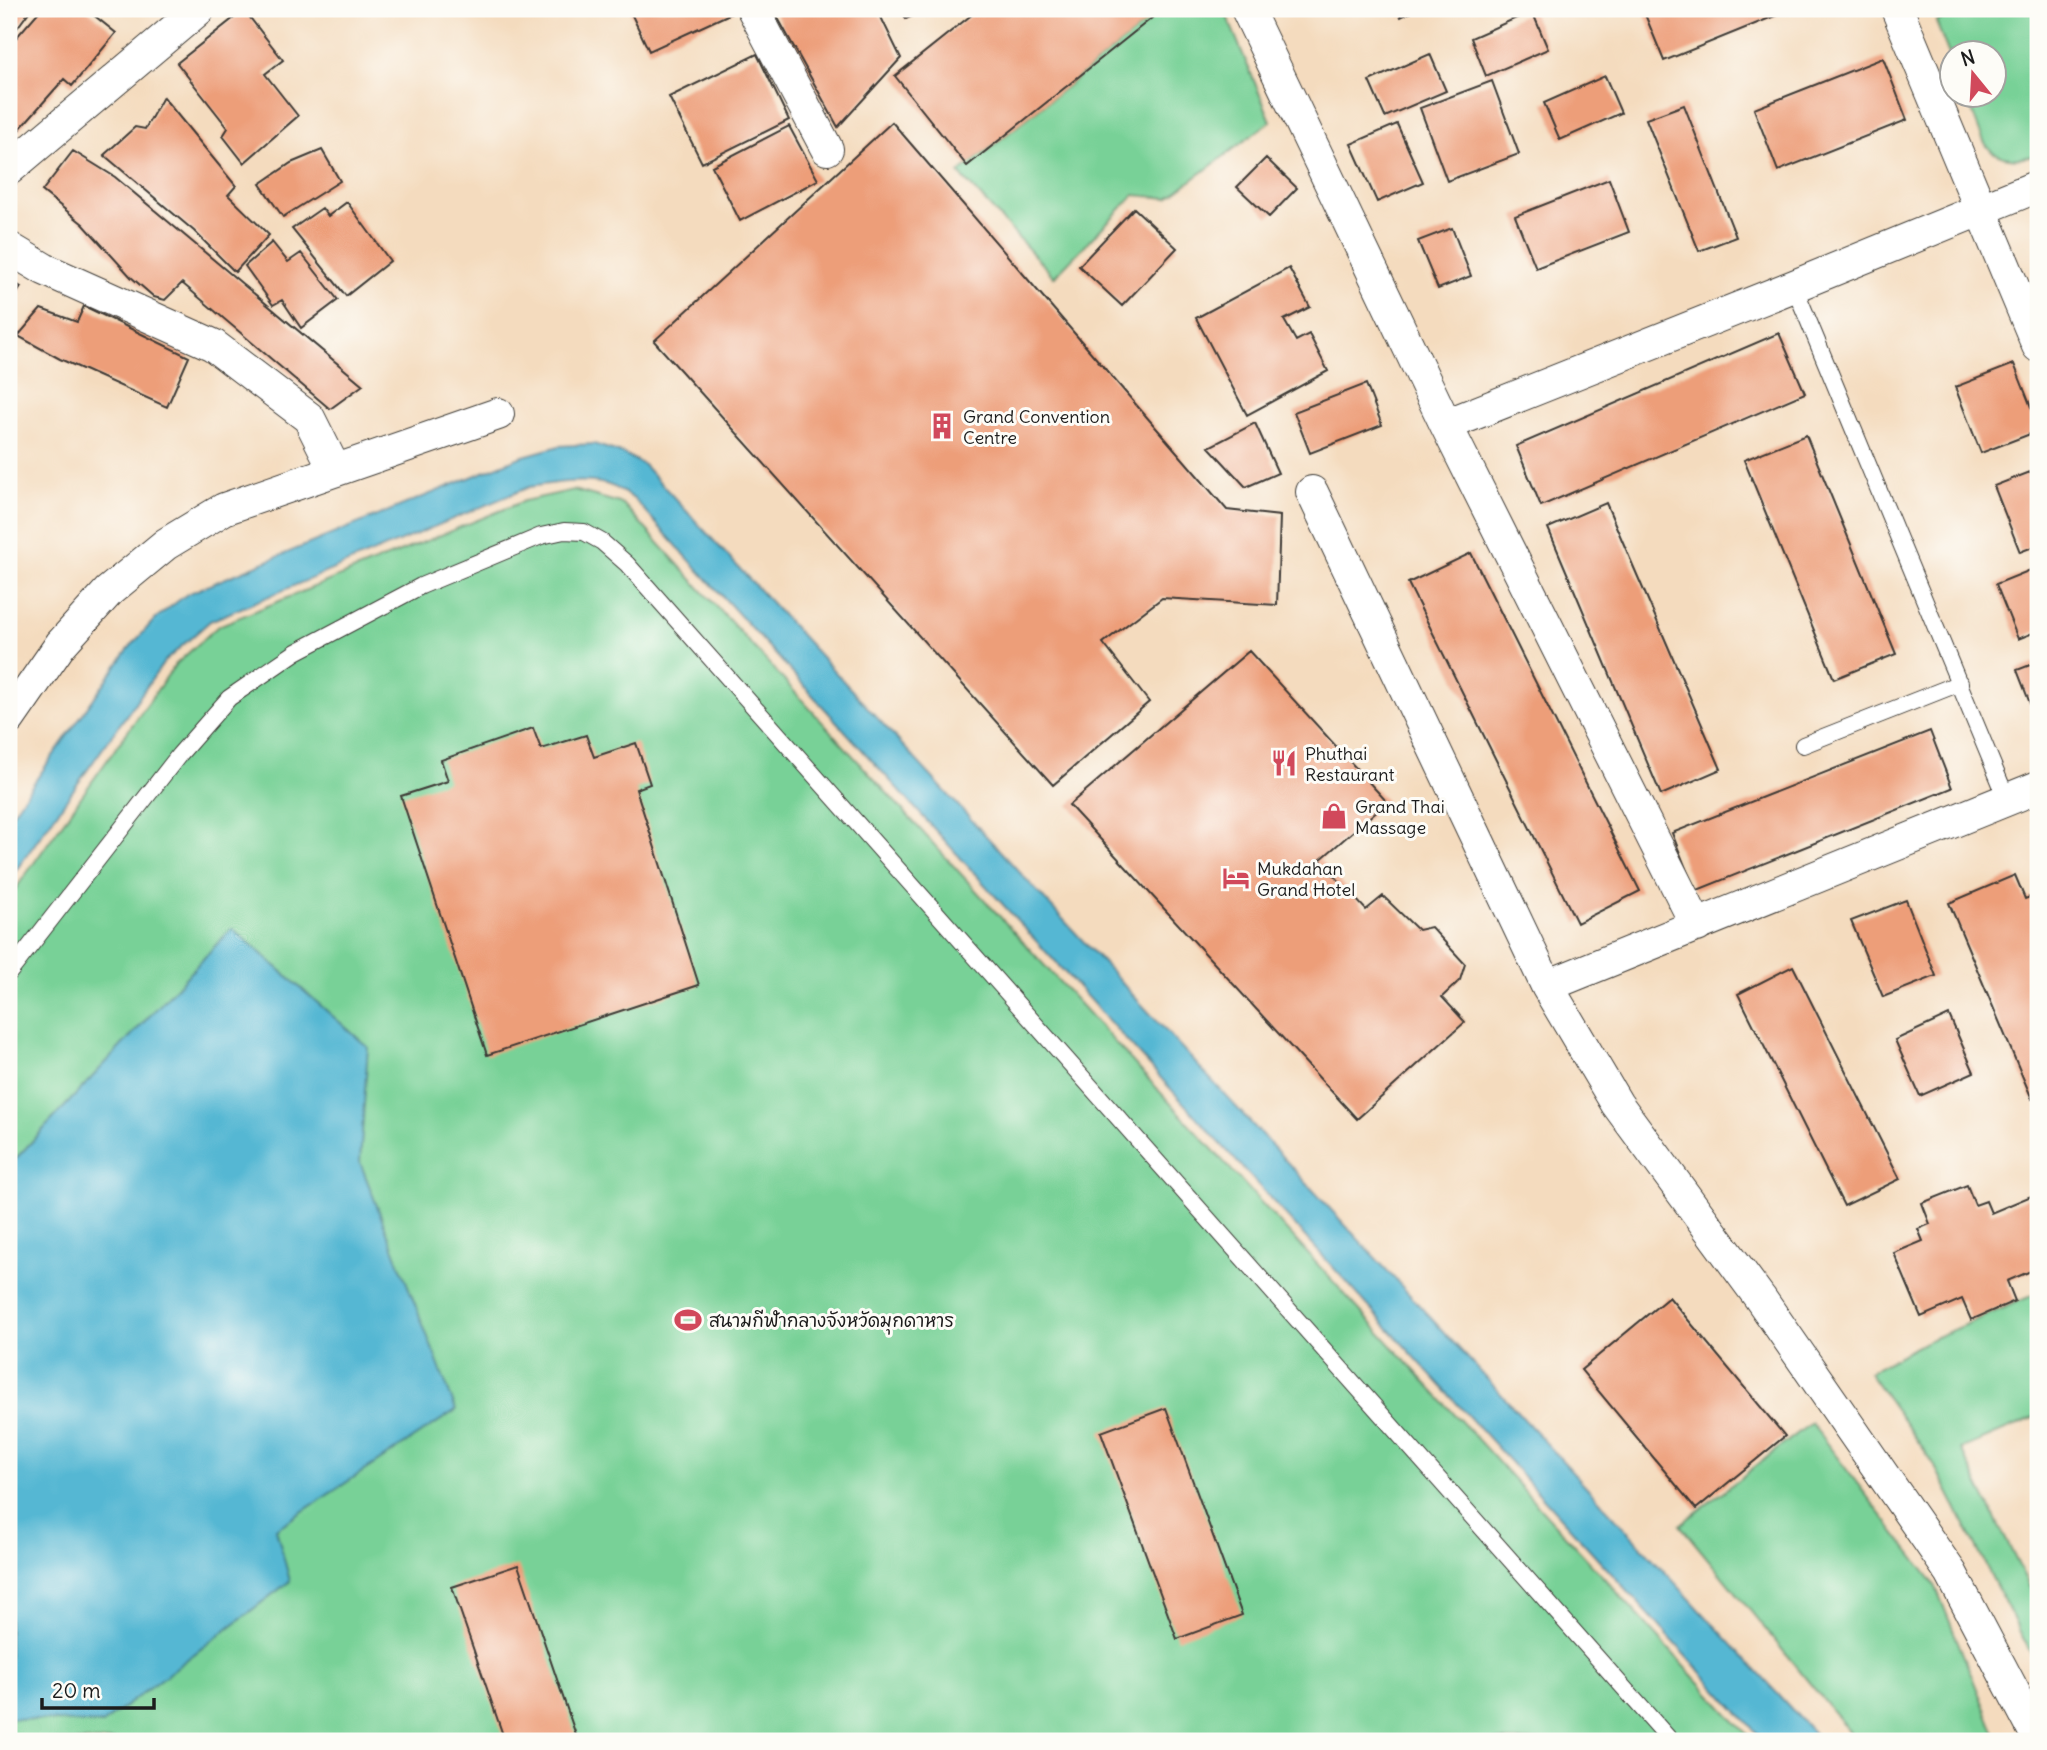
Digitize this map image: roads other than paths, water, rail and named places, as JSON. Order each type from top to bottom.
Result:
[{"type":"street","points":[[9,169],[199,9]]},
{"type":"street","points":[[753,9],[827,149]]},
{"type":"street","points":[[1247,9],[1446,425],[1697,926]]},
{"type":"street","points":[[1897,9],[2038,346]]},
{"type":"street","points":[[1446,425],[2038,186]]},
{"type":"street","points":[[9,247],[44,269],[213,345],[309,418],[335,470]]},
{"type":"street","points":[[9,719],[61,644],[109,592],[166,544],[224,509],[498,414]]},
{"type":"street","points":[[1312,492],[1547,986],[1617,1104],[1760,1298],[1951,1573],[2038,1738]]},
{"type":"street","points":[[1547,986],[2038,787]]},
{"type":"lane","points":[[1794,286],[2007,799]]},
{"type":"lane","points":[[9,973],[179,755],[229,698],[296,652],[421,586],[541,536],[564,531],[584,532],[602,542],[627,564],[1671,1741]]},
{"type":"lane","points":[[1803,745],[1960,683]]},
{"type":"water","points":[[594,444],[624,454],[644,465],[1821,1741],[1764,1741],[634,499],[617,488],[594,482],[529,487],[210,621],[165,661],[9,880],[9,818],[130,647],[156,618],[187,594],[520,457],[559,446]]},
{"type":"water","points":[[232,928],[368,1047],[360,1162],[456,1410],[276,1529],[290,1581],[102,1724],[9,1718],[9,1166]]},
{"type":"place","name":"Grand Convention Centre","points":[[942,426]]},
{"type":"place","name":"Phuthai Restaurant","points":[[1284,763]]},
{"type":"place","name":"Grand Thai Massage","points":[[1334,816]]},
{"type":"place","name":"Mukdahan Grand Hotel","points":[[1236,878]]},
{"type":"place","name":"สนามกีฬากลางจังหวัดมุกดาหาร","points":[[688,1320]]}]
